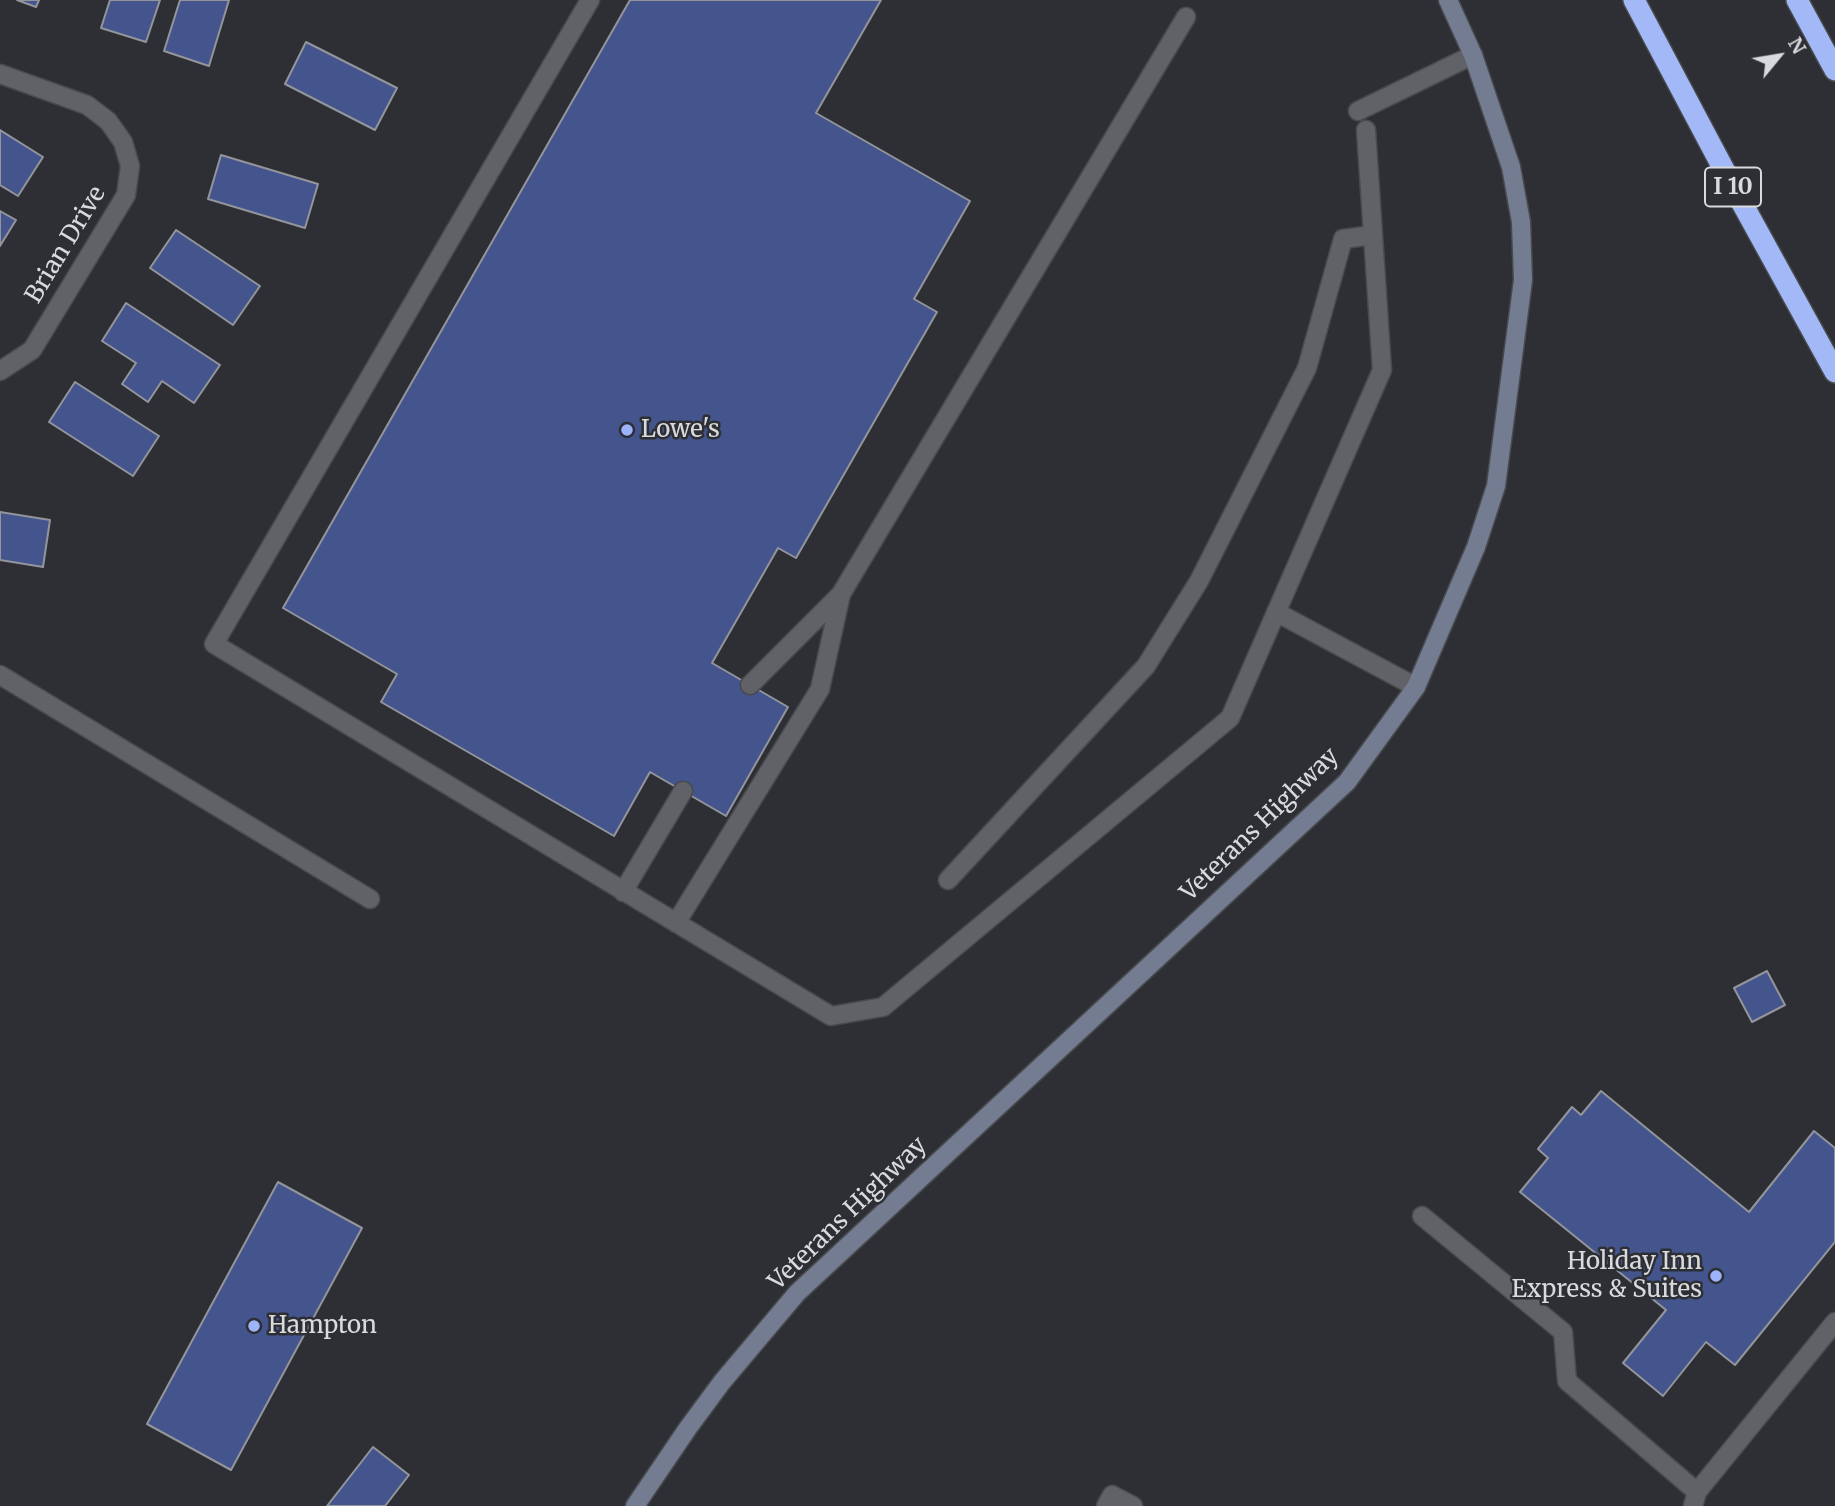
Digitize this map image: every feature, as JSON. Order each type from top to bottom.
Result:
[{"type":"highway","name":"I 10","points":[[1634,0],[1835,372]]},
{"type":"highway","points":[[1797,0],[1835,70]]},
{"type":"street","points":[[590,0],[214,644],[831,1016],[883,1007],[1230,718],[1382,370],[1366,130]]},
{"type":"street","name":"Veterans Highway","points":[[635,1506],[722,1382],[797,1293],[1347,782],[1416,687],[1476,547],[1496,486],[1523,280],[1521,222],[1511,167],[1473,55],[1448,0]]},
{"type":"street","points":[[750,685],[841,594],[1186,18]]},
{"type":"street","points":[[1357,111],[1473,55]]},
{"type":"street","name":"Brian Drive","points":[[0,74],[87,105],[108,121],[123,142],[130,166],[127,195],[32,351],[0,371]]},
{"type":"street","points":[[948,880],[1146,666],[1199,581],[1307,368],[1343,239],[1373,235]]},
{"type":"street","points":[[676,923],[820,689],[841,594]]},
{"type":"street","points":[[1276,612],[1416,687]]},
{"type":"street","points":[[0,675],[370,899]]},
{"type":"street","points":[[623,892],[683,791]]},
{"type":"street","points":[[1422,1216],[1563,1332],[1567,1381],[1695,1499],[1835,1322]]},
{"type":"street","points":[[1107,1506],[1112,1495],[1133,1506]]},
{"type":"building","points":[[17,0],[39,0],[36,7]]},
{"type":"building","points":[[110,0],[160,0],[146,42],[101,28]]},
{"type":"building","points":[[180,0],[229,0],[209,66],[164,51]]},
{"type":"building","name":"Lowe's","points":[[630,0],[881,0],[816,113],[970,201],[914,299],[937,312],[796,558],[778,548],[712,663],[788,707],[726,816],[650,772],[614,836],[381,702],[397,674],[283,608]]},
{"type":"building","points":[[306,42],[397,88],[375,130],[285,84]]},
{"type":"building","points":[[0,130],[43,157],[18,196],[0,185]]},
{"type":"building","points":[[221,155],[318,184],[305,228],[208,199]]},
{"type":"building","points":[[0,211],[16,220],[0,246]]},
{"type":"building","points":[[176,230],[260,286],[233,325],[150,268]]},
{"type":"building","points":[[126,303],[220,365],[194,403],[162,381],[148,402],[122,384],[136,363],[102,341]]},
{"type":"building","points":[[75,382],[159,436],[133,476],[49,422]]},
{"type":"building","points":[[0,512],[50,520],[43,567],[0,560]]},
{"type":"building","points":[[1767,971],[1785,1005],[1752,1022],[1734,988]]},
{"type":"building","name":"Holiday Inn Express & Suites","points":[[1601,1091],[1749,1212],[1814,1131],[1835,1148],[1835,1242],[1735,1365],[1706,1342],[1663,1396],[1623,1363],[1666,1310],[1520,1192],[1548,1158],[1538,1149],[1572,1107],[1581,1115]]},
{"type":"building","name":"Hampton","points":[[278,1182],[362,1228],[231,1470],[147,1424]]},
{"type":"building","points":[[373,1447],[409,1475],[385,1506],[327,1506]]},
{"type":"place","name":"Lowe's","points":[[627,430]]},
{"type":"place","name":"Holiday Inn Express & Suites","points":[[1716,1276]]},
{"type":"place","name":"Hampton","points":[[254,1326]]}]
